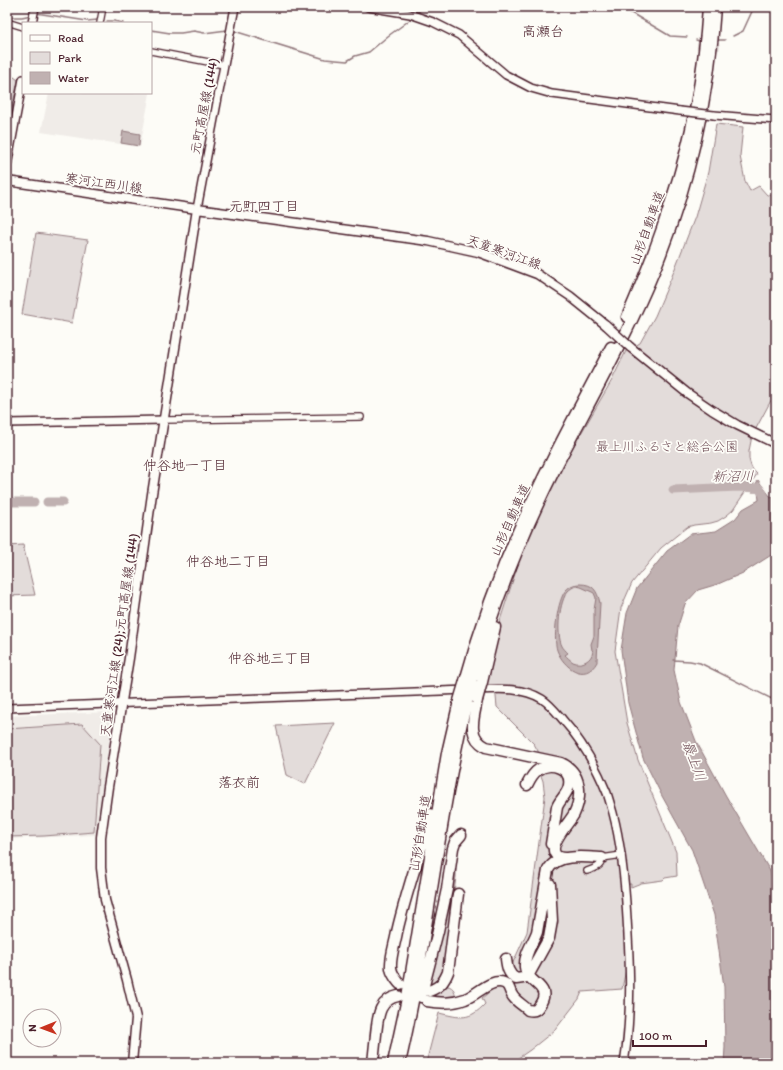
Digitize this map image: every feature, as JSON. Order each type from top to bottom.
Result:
[{"type":"highway","name":"山形自動車道","points":[[473,682],[472,656],[487,608],[501,572],[622,327],[662,231],[675,188],[696,104],[708,7]]},
{"type":"highway","name":"山形自動車道","points":[[542,488],[627,331],[669,232],[695,144],[711,52],[715,7]]},
{"type":"highway","name":"山形自動車道","points":[[400,1063],[416,992],[451,775],[468,700],[479,656],[494,611],[536,500]]},
{"type":"highway","name":"山形自動車道","points":[[393,1063],[406,1003],[446,760],[468,700]]},
{"type":"highway","points":[[468,700],[475,737],[481,744],[486,747],[561,763],[567,766],[575,774],[578,784],[578,802],[574,813],[558,837],[555,853],[561,857],[568,858],[602,858]]},
{"type":"highway","points":[[400,984],[392,972],[391,962],[408,889],[428,826],[450,726],[468,700]]},
{"type":"highway","points":[[527,785],[537,770],[552,765],[562,768],[570,780],[568,790],[557,807],[550,851],[551,857],[554,862],[561,864],[602,858]]},
{"type":"highway","points":[[404,1063],[438,931],[447,889],[453,848],[455,842],[461,835]]},
{"type":"highway","points":[[458,894],[448,972],[440,986],[428,996],[442,1003],[460,1001],[471,996],[490,983],[499,982],[506,984],[512,996],[528,1010],[535,1010],[544,1000],[544,996],[541,989],[528,976],[525,968],[527,953],[538,932],[548,870],[554,862],[568,858]]},
{"type":"highway","points":[[506,959],[508,969],[513,977],[520,979],[528,976],[547,944],[551,932],[552,920],[550,882],[553,872],[558,868],[578,862]]},
{"type":"highway","points":[[373,1063],[377,1023],[380,1011],[385,1002],[398,996]]},
{"type":"main road","name":"寒河江西川線","points":[[7,181],[197,209]]},
{"type":"main road","name":"天童寒河江線","points":[[197,209],[428,241],[478,252],[536,274],[570,296],[687,393],[737,425],[776,444]]},
{"type":"main road","name":"天童寒河江線 (24);元町高屋線 (144)","points":[[132,1063],[136,1018],[105,900],[101,868],[101,837],[164,420],[170,370],[197,209]]},
{"type":"street","points":[[100,22],[103,7]]},
{"type":"street","name":"元町高屋線 (144)","points":[[197,209],[235,7]]},
{"type":"street","points":[[368,7],[410,14],[433,22],[468,42],[506,75],[531,88],[552,94],[714,115],[776,120]]},
{"type":"street","points":[[32,22],[35,9]]},
{"type":"street","points":[[7,22],[22,27]]},
{"type":"street","points":[[152,51],[224,65]]},
{"type":"street","points":[[7,166],[22,84]]},
{"type":"street","points":[[7,423],[361,417]]},
{"type":"street","points":[[7,708],[513,689],[524,691],[543,699],[571,729],[583,746],[607,794],[617,828],[622,856],[626,898],[630,968],[629,1006],[624,1063]]},
{"type":"street","points":[[587,871],[597,868],[602,862],[602,858],[622,856]]},
{"type":"shaded area","points":[[49,94],[150,94],[140,147],[41,132]]},
{"type":"shaded area","points":[[108,712],[113,719],[96,835],[7,839],[7,716]]},
{"type":"green space","points":[[7,75],[18,80],[9,123],[7,124]]},
{"type":"green space","name":"最上川ふるさと総合公園","points":[[716,124],[743,127],[740,156],[745,181],[750,191],[759,186],[767,195],[772,195],[776,190],[776,391],[752,436],[749,459],[753,470],[757,474],[733,510],[718,521],[687,527],[661,548],[632,583],[621,608],[615,651],[627,723],[638,760],[676,852],[677,876],[665,878],[663,880],[641,883],[631,887],[631,884],[622,885],[626,969],[622,989],[582,992],[579,999],[555,1030],[511,1063],[426,1063],[439,1013],[464,1017],[474,1013],[485,1004],[482,998],[506,978],[527,932],[545,797],[543,781],[540,773],[538,751],[534,744],[497,707],[495,686],[485,686],[496,633],[520,558],[532,527],[569,454],[612,380],[626,351],[640,343],[655,316],[695,217],[708,172]]},
{"type":"green space","points":[[36,233],[88,240],[72,323],[22,314]]},
{"type":"green space","points":[[23,545],[35,595],[7,596],[7,546]]},
{"type":"green space","points":[[335,723],[305,784],[287,775],[276,726]]},
{"type":"green space","points":[[82,724],[100,744],[94,832],[7,837],[7,729]]},
{"type":"green space","points":[[454,868],[456,868],[456,877],[443,979],[427,987]]},
{"type":"green space","points":[[445,986],[450,986],[453,989],[455,997],[437,1000],[426,996],[426,994]]},
{"type":"water","points":[[123,131],[140,134],[139,146],[121,143]]},
{"type":"water","name":"最上川","points":[[758,480],[770,496],[776,498],[776,552],[743,573],[718,584],[698,590],[685,604],[678,626],[674,670],[681,702],[696,741],[770,871],[776,890],[776,1063],[724,1063],[724,987],[714,915],[692,850],[643,758],[628,703],[621,650],[627,613],[637,588],[667,551],[690,534],[716,531],[735,519],[743,509],[759,500],[758,492],[752,492]]},
{"type":"water","points":[[578,584],[588,585],[594,589],[600,603],[597,662],[587,672],[575,671],[564,662],[557,650],[555,637],[558,610],[563,595],[569,587]],"holes":[[[576,586],[594,593],[596,598],[594,610],[594,636],[591,644],[593,651],[591,657],[583,663],[576,663],[565,655],[568,653],[562,647],[560,641],[559,618],[562,602],[568,591]]]},
{"type":"waterway","points":[[416,14],[421,7]]},
{"type":"waterway","points":[[621,7],[670,36],[687,37]]},
{"type":"waterway","points":[[733,36],[743,31],[754,7]]},
{"type":"waterway","points":[[36,13],[87,21],[98,20]]},
{"type":"waterway","points":[[7,17],[22,17],[31,15]]},
{"type":"waterway","points":[[234,31],[325,59],[347,61],[355,56],[369,52],[412,18]]},
{"type":"waterway","points":[[107,21],[118,22]]},
{"type":"waterway","points":[[152,30],[170,33],[194,31],[204,33],[227,30]]},
{"type":"waterway","points":[[717,40],[725,40]]},
{"type":"waterway","name":"新沼川","points":[[673,490],[738,487],[759,488],[763,494]]},
{"type":"waterway","name":"新沼川","points":[[7,502],[34,502]]},
{"type":"waterway","name":"新沼川","points":[[47,502],[63,502]]},
{"type":"waterway","points":[[673,660],[700,663],[776,701]]},
{"type":"tunnel","points":[[697,46],[722,47]]},
{"type":"district","name":"高瀬台","points":[[543,31]]},
{"type":"district","name":"元町四丁目","points":[[264,206]]},
{"type":"district","name":"仲谷地一丁目","points":[[185,465]]},
{"type":"district","name":"仲谷地二丁目","points":[[228,561]]},
{"type":"district","name":"仲谷地三丁目","points":[[270,658]]},
{"type":"district","name":"落衣前","points":[[239,782]]}]
